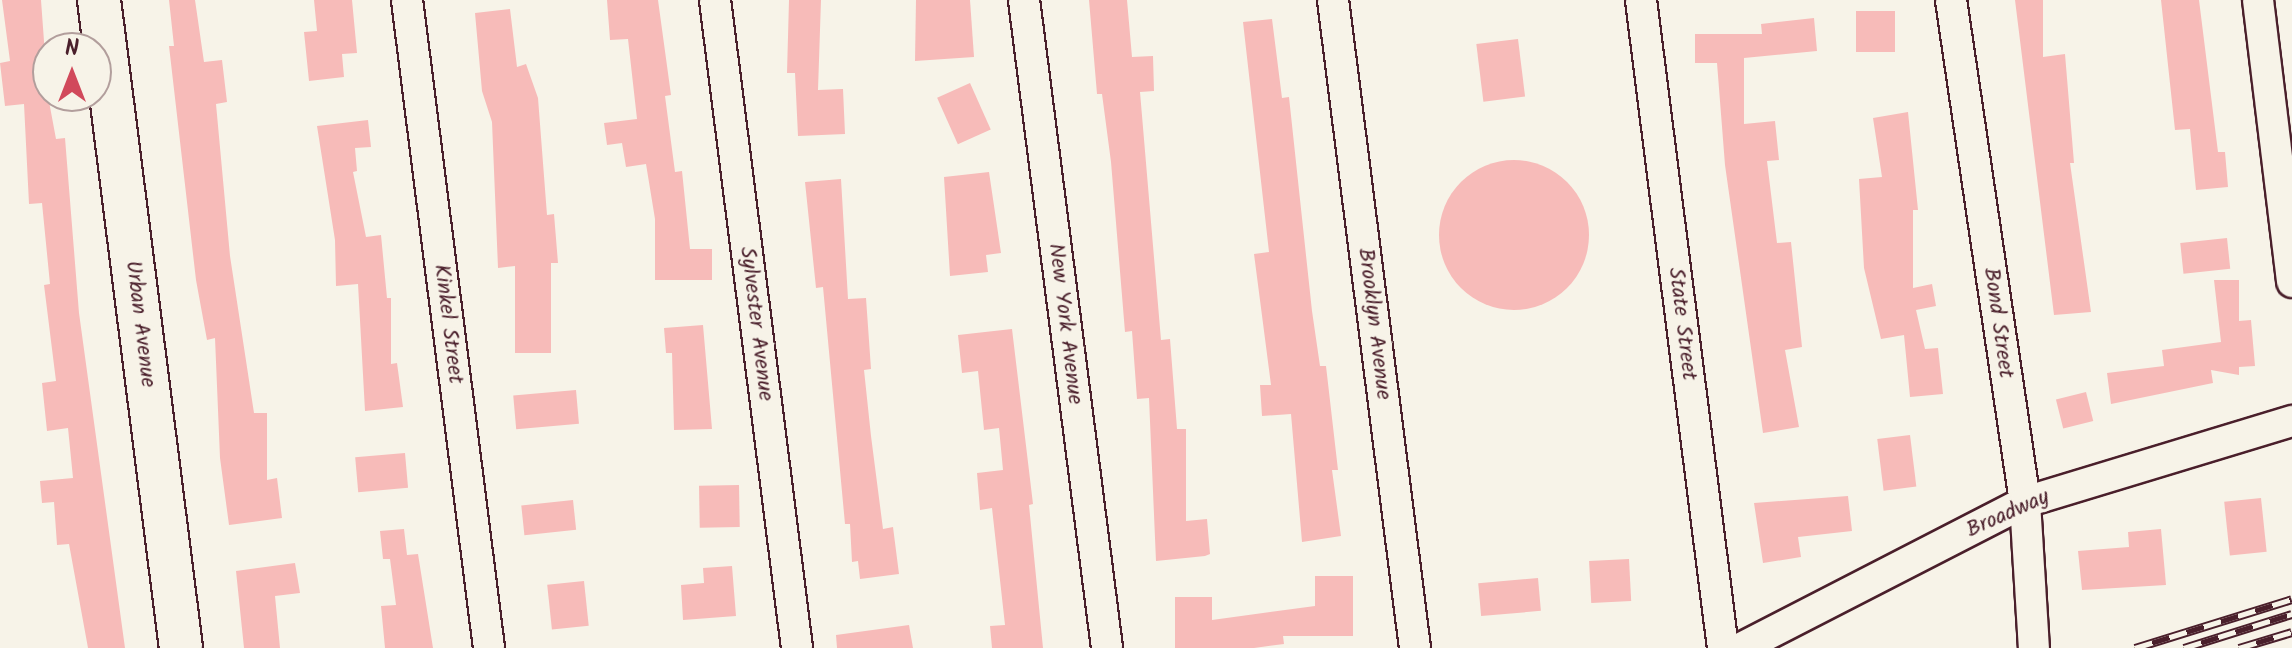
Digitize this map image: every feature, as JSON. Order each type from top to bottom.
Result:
[{"type":"street","name":"Urban Avenue","points":[[99,0],[181,648]]},
{"type":"street","name":"Kinkel Street","points":[[407,0],[489,648]]},
{"type":"street","name":"Sylvester Avenue","points":[[715,0],[797,648]]},
{"type":"street","name":"New York Avenue","points":[[1024,0],[1107,648]]},
{"type":"street","name":"Brooklyn Avenue","points":[[1333,0],[1415,648]]},
{"type":"street","name":"State Street","points":[[1641,0],[1723,648]]},
{"type":"street","name":"Bond Street","points":[[1951,0],[2025,502],[2034,648]]},
{"type":"street","points":[[2258,0],[2292,282]]},
{"type":"street","name":"Broadway","points":[[1741,648],[2025,502],[2292,421]]},
{"type":"building","points":[[2,0],[41,0],[43,32],[32,32],[32,112],[51,112],[56,139],[65,138],[79,313],[125,648],[88,648],[69,544],[57,545],[54,502],[42,503],[40,481],[73,478],[68,428],[47,431],[42,383],[56,381],[44,285],[50,284],[42,203],[29,204],[24,104],[5,106],[0,63],[10,61]]},
{"type":"building","points":[[169,0],[195,0],[204,62],[222,60],[227,102],[216,104],[230,256],[254,413],[267,413],[267,480],[277,478],[282,518],[229,525],[220,458],[215,338],[207,340],[196,280],[169,46],[174,46]]},
{"type":"building","points":[[314,0],[352,0],[357,53],[342,54],[344,77],[309,81],[304,32],[317,31]]},
{"type":"building","points":[[607,0],[658,0],[671,95],[665,96],[675,172],[682,171],[690,249],[712,249],[712,280],[655,280],[655,219],[646,164],[626,167],[622,143],[607,145],[604,123],[637,119],[628,39],[610,40]]},
{"type":"building","points":[[789,0],[821,0],[818,90],[843,89],[845,134],[798,136],[795,73],[787,73]]},
{"type":"building","points":[[916,0],[970,0],[974,57],[915,61]]},
{"type":"building","points":[[1089,0],[1127,0],[1132,57],[1153,56],[1154,91],[1140,92],[1161,340],[1170,339],[1177,429],[1186,429],[1186,521],[1207,519],[1210,554],[1205,556],[1156,561],[1149,398],[1137,399],[1132,331],[1125,332],[1111,162],[1102,94],[1097,94]]},
{"type":"building","points":[[2015,0],[2043,0],[2043,57],[2065,54],[2074,163],[2070,163],[2091,312],[2054,315]]},
{"type":"building","points":[[2161,0],[2199,0],[2218,152],[2225,152],[2228,187],[2196,190],[2190,129],[2175,130]]},
{"type":"building","points":[[510,9],[517,67],[526,64],[538,98],[547,215],[554,214],[558,263],[551,263],[551,353],[515,353],[515,266],[498,268],[492,122],[482,91],[475,13]]},
{"type":"building","points":[[1856,11],[1895,11],[1895,52],[1856,52]]},
{"type":"building","points":[[1814,18],[1817,51],[1744,58],[1744,124],[1775,121],[1779,160],[1767,161],[1777,243],[1791,242],[1802,347],[1785,350],[1799,427],[1763,433],[1725,165],[1717,63],[1695,63],[1695,34],[1762,34],[1761,24]]},
{"type":"building","points":[[1272,19],[1282,98],[1289,97],[1312,311],[1320,366],[1326,366],[1338,470],[1332,470],[1341,536],[1302,542],[1291,414],[1262,416],[1260,385],[1271,385],[1254,254],[1269,252],[1243,22]]},
{"type":"building","points":[[1518,39],[1525,97],[1483,102],[1476,44]]},
{"type":"building","points":[[970,83],[991,130],[958,144],[937,98]]},
{"type":"building","points":[[1908,112],[1918,210],[1913,210],[1913,288],[1932,284],[1936,306],[1916,310],[1925,349],[1938,348],[1943,394],[1910,397],[1904,335],[1881,339],[1864,268],[1859,179],[1882,177],[1873,118]]},
{"type":"building","points":[[368,120],[371,147],[355,148],[357,171],[353,172],[366,237],[381,235],[387,298],[391,298],[391,364],[397,363],[403,407],[365,411],[358,284],[336,286],[335,240],[317,126]]},
{"type":"building","points":[[1514,160],[1543,165],[1567,182],[1584,206],[1589,235],[1584,264],[1567,288],[1543,305],[1514,310],[1485,305],[1461,288],[1444,264],[1439,235],[1444,206],[1461,182],[1485,165]]},
{"type":"building","points":[[989,172],[1001,253],[986,255],[988,272],[950,276],[944,177]]},
{"type":"building","points":[[841,179],[848,299],[866,298],[871,369],[864,370],[871,436],[883,529],[893,527],[899,574],[860,579],[858,561],[852,562],[850,524],[845,524],[823,287],[816,288],[805,182]]},
{"type":"building","points":[[2227,238],[2230,269],[2183,274],[2180,243]]},
{"type":"building","points":[[2214,280],[2239,280],[2239,321],[2251,320],[2255,366],[2239,367],[2239,375],[2211,370],[2213,383],[2111,404],[2107,373],[2164,366],[2162,350],[2221,342]]},
{"type":"building","points":[[703,325],[712,429],[674,430],[672,353],[666,353],[664,328]]},
{"type":"building","points":[[1012,329],[1033,504],[1029,505],[1043,648],[992,648],[990,626],[1005,625],[992,508],[980,510],[977,473],[1003,470],[999,428],[984,430],[978,371],[962,373],[958,335]]},
{"type":"building","points":[[576,390],[579,424],[516,429],[513,395]]},
{"type":"building","points":[[2086,392],[2093,421],[2063,429],[2056,399]]},
{"type":"building","points":[[1910,435],[1916,487],[1884,491],[1877,439]]},
{"type":"building","points":[[405,453],[408,488],[358,492],[355,457]]},
{"type":"building","points":[[739,485],[740,527],[700,528],[699,486]]},
{"type":"building","points":[[1848,496],[1852,531],[1798,537],[1801,557],[1763,563],[1754,503]]},
{"type":"building","points":[[2261,498],[2267,552],[2230,556],[2224,502]]},
{"type":"building","points":[[573,500],[576,530],[524,535],[521,505]]},
{"type":"building","points":[[404,529],[407,555],[418,554],[433,648],[385,648],[381,606],[396,605],[390,559],[383,559],[380,531]]},
{"type":"building","points":[[2161,529],[2166,585],[2082,590],[2078,551],[2129,547],[2128,532]]},
{"type":"building","points":[[1629,559],[1631,601],[1591,603],[1589,561]]},
{"type":"building","points":[[295,563],[300,593],[275,596],[280,648],[244,648],[236,571]]},
{"type":"building","points":[[732,566],[736,616],[683,620],[681,585],[704,583],[703,568]]},
{"type":"building","points":[[1315,576],[1353,576],[1353,636],[1283,636],[1284,644],[1254,648],[1175,648],[1175,597],[1212,597],[1212,620],[1315,606]]},
{"type":"building","points":[[1538,578],[1541,611],[1481,616],[1478,583]]},
{"type":"building","points":[[584,581],[589,626],[552,630],[547,585]]},
{"type":"building","points":[[909,625],[913,648],[837,648],[836,635]]},
{"type":"railway","points":[[2135,648],[2292,599]]},
{"type":"railway","points":[[2184,648],[2292,614]]},
{"type":"railway","points":[[2239,648],[2292,632]]}]
